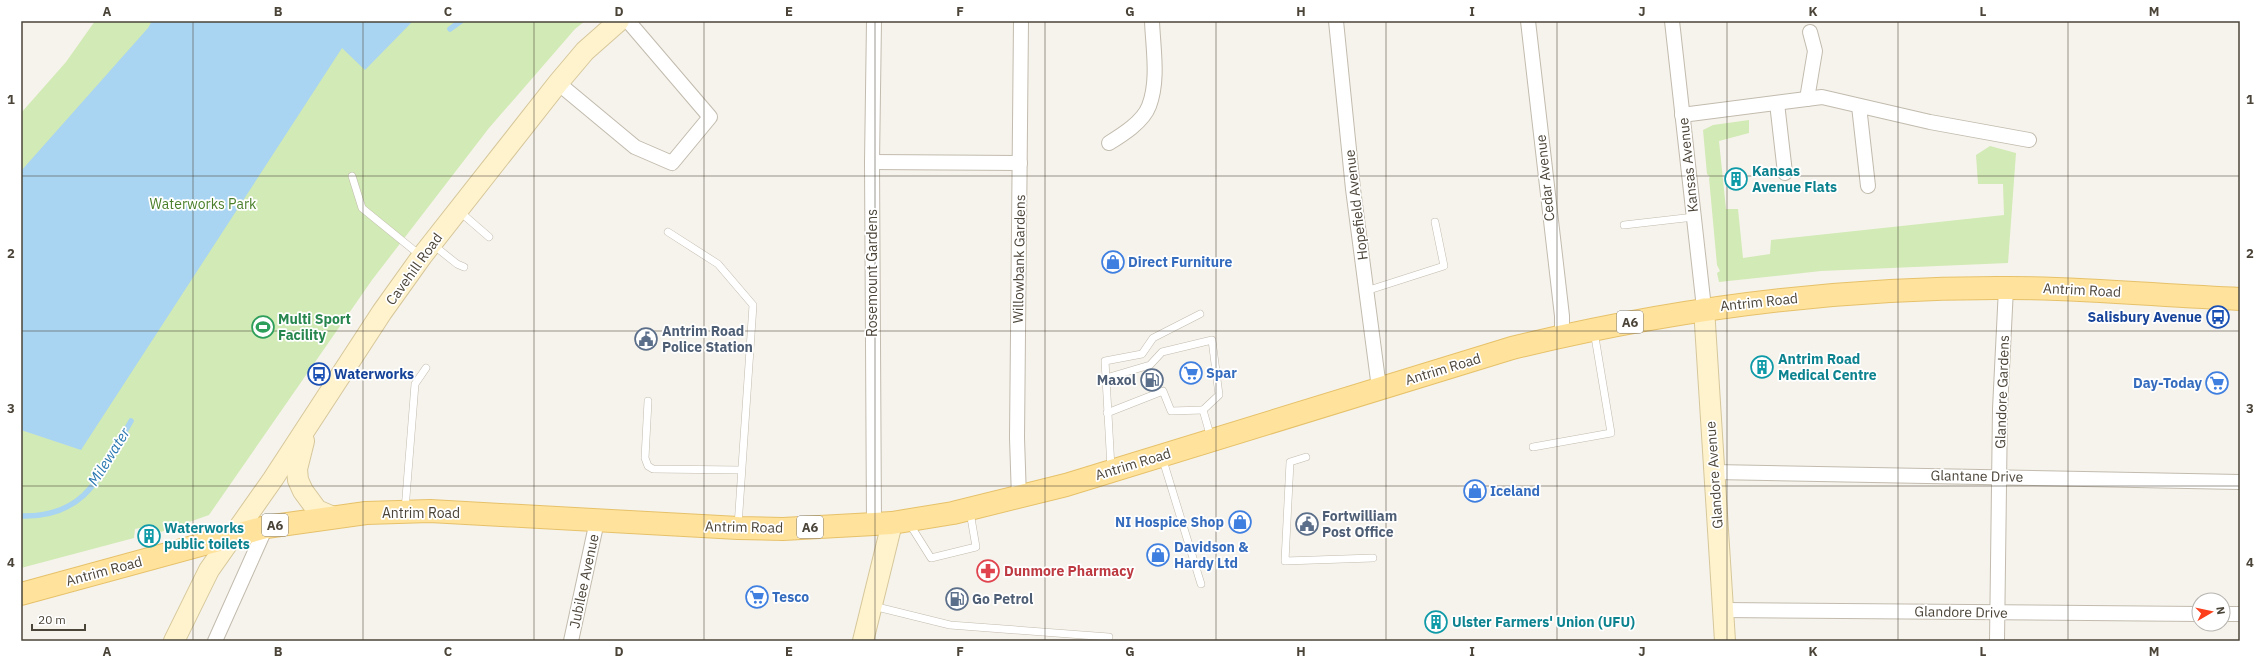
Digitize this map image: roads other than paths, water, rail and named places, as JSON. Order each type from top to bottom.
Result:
[{"type":"main road","name":"Cavehill Road","points":[[174,641],[209,570],[309,424],[382,312],[427,250],[558,83],[585,51],[619,21]]},
{"type":"main road","name":"Antrim Road","points":[[21,594],[233,535],[266,527],[331,516],[430,511],[738,528],[783,529],[891,523],[970,509],[1019,498],[1379,388],[1562,336],[1704,308],[1833,294],[2006,288],[2087,289],[2240,299]]},
{"type":"main road","name":"Glandore Avenue","points":[[1704,308],[1725,641]]},
{"type":"main road","points":[[309,424],[297,469],[298,480],[303,491],[317,510],[331,516]]},
{"type":"main road","points":[[863,641],[891,523]]},
{"type":"street","points":[[558,83],[635,147],[672,163],[710,117],[628,21]]},
{"type":"street","name":"Rosemount Gardens","points":[[874,21],[872,162],[891,523]]},
{"type":"street","name":"Willowbank Gardens","points":[[1019,498],[1017,438],[1021,21]]},
{"type":"street","points":[[1109,143],[1136,122],[1149,107],[1154,80],[1152,21]]},
{"type":"street","name":"Hopefield Avenue","points":[[1336,21],[1353,189],[1379,388]]},
{"type":"street","name":"Cedar Avenue","points":[[1528,21],[1562,321],[1562,336]]},
{"type":"street","name":"Kansas Avenue","points":[[1672,21],[1704,308]]},
{"type":"street","points":[[1807,99],[1815,51],[1810,32]]},
{"type":"street","points":[[1682,115],[1822,97],[1859,106],[2028,140]]},
{"type":"street","points":[[1777,103],[1785,173]]},
{"type":"street","points":[[1859,106],[1868,186]]},
{"type":"street","points":[[872,162],[1020,163]]},
{"type":"street","name":"Glandore Gardens","points":[[1997,641],[2000,410],[2006,288]]},
{"type":"street","name":"Glantane Drive","points":[[1714,472],[2000,476],[2240,482]]},
{"type":"street","name":"Jubilee Avenue","points":[[572,641],[597,520]]},
{"type":"street","points":[[215,641],[266,527]]},
{"type":"street","name":"Glandore Drive","points":[[1723,610],[2191,614]]},
{"type":"lane","points":[[352,176],[362,208],[427,250],[464,267]]},
{"type":"lane","points":[[458,210],[489,237]]},
{"type":"lane","points":[[1624,224],[1694,217]]},
{"type":"lane","points":[[1366,291],[1444,266],[1435,222]]},
{"type":"lane","points":[[668,232],[718,264],[753,305],[738,528]]},
{"type":"lane","points":[[1111,471],[1105,361],[1142,354],[1153,338],[1200,314]]},
{"type":"lane","points":[[1533,447],[1611,433],[1594,329]]},
{"type":"lane","points":[[1106,378],[1150,365],[1162,352],[1212,340],[1219,395],[1203,410],[1171,411],[1163,391],[1107,414]]},
{"type":"lane","points":[[405,512],[414,384],[426,368]]},
{"type":"lane","points":[[648,401],[645,458],[648,466],[652,470],[741,470]]},
{"type":"lane","points":[[1203,410],[1212,440]]},
{"type":"lane","points":[[1162,455],[1201,584]]},
{"type":"lane","points":[[1306,457],[1290,462],[1285,561],[1373,558]]},
{"type":"lane","points":[[891,523],[931,558],[976,547],[970,509]]},
{"type":"lane","points":[[871,606],[950,625],[1109,637]]},
{"type":"water","points":[[152,21],[413,21],[365,70],[342,48],[81,450],[21,430],[21,171],[148,28]]},
{"type":"waterway","name":"Milewater","points":[[450,29],[461,21]]},
{"type":"waterway","name":"Milewater","points":[[21,516],[44,515],[62,509],[78,500],[101,474],[131,421]]},
{"type":"place","name":"Kansas Avenue Flats","points":[[1736,179]]},
{"type":"place","name":"Direct Furniture","points":[[1113,262]]},
{"type":"place","name":"Salisbury Avenue","points":[[2218,317]]},
{"type":"place","name":"Multi Sport Facility","points":[[263,327]]},
{"type":"place","name":"Antrim Road Police Station","points":[[646,339]]},
{"type":"place","name":"Antrim Road Medical Centre","points":[[1762,367]]},
{"type":"place","name":"Spar","points":[[1191,373]]},
{"type":"place","name":"Waterworks","points":[[319,374]]},
{"type":"place","name":"Maxol","points":[[1152,380]]},
{"type":"place","name":"Day-Today","points":[[2217,383]]},
{"type":"place","name":"Iceland","points":[[1475,491]]},
{"type":"place","name":"NI Hospice Shop","points":[[1240,522]]},
{"type":"place","name":"Fortwilliam Post Office","points":[[1307,524]]},
{"type":"place","name":"Waterworks public toilets","points":[[149,536]]},
{"type":"place","name":"Davidson & Hardy Ltd","points":[[1158,555]]},
{"type":"place","name":"Dunmore Pharmacy","points":[[988,571]]},
{"type":"place","name":"Tesco","points":[[757,597]]},
{"type":"place","name":"Go Petrol","points":[[957,599]]},
{"type":"place","name":"Ulster Farmers' Union (UFU)","points":[[1436,622]]},
{"type":"park label","name":"Waterworks Park","points":[[203,204]]}]
